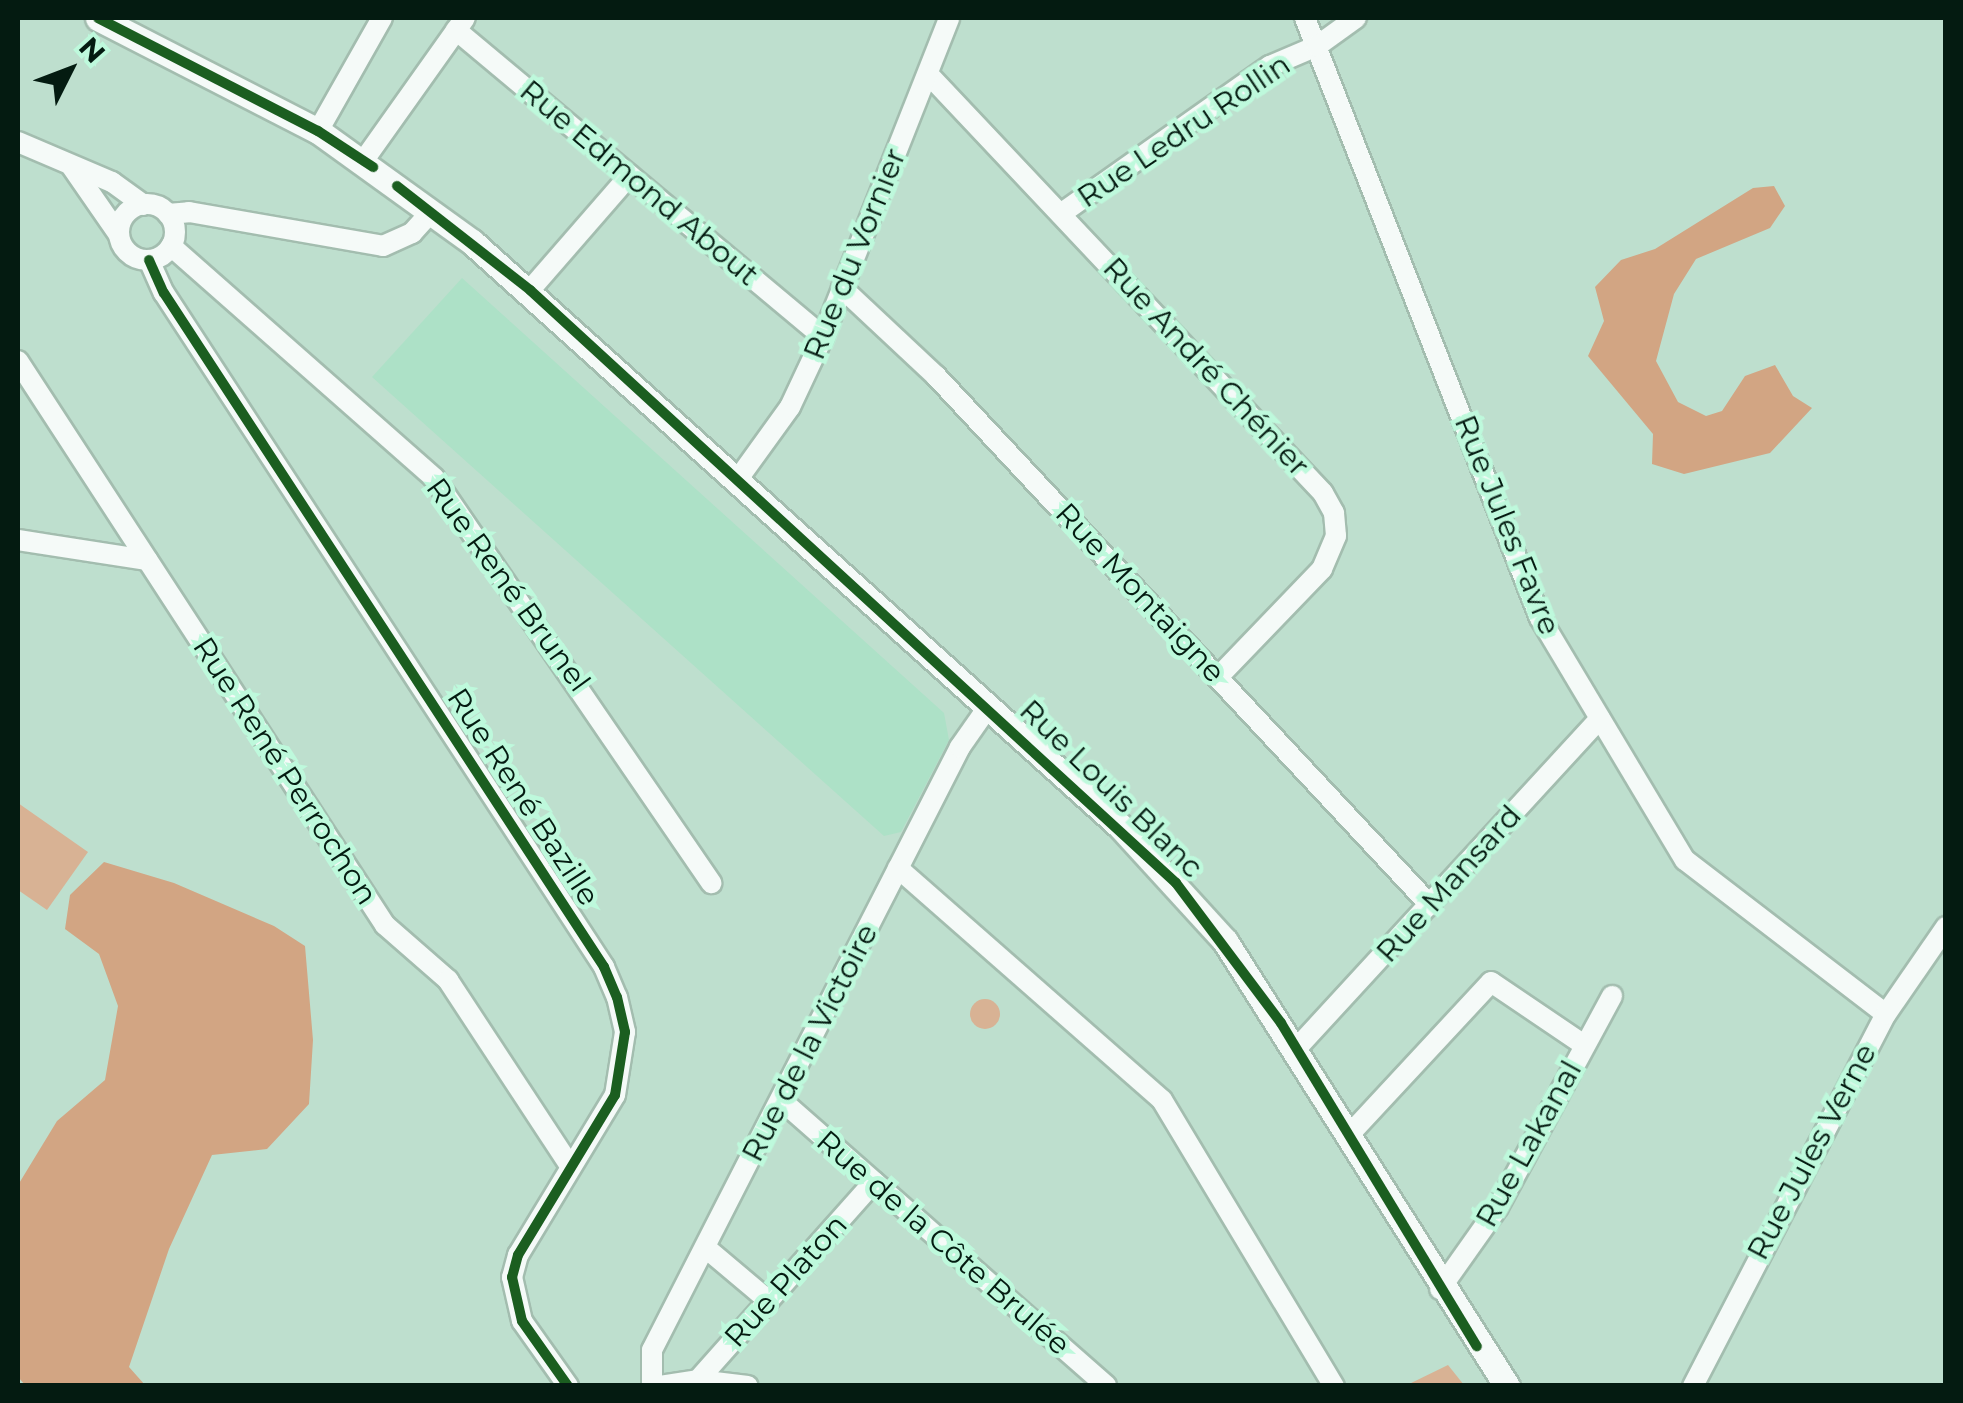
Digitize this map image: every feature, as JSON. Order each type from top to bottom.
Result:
[{"type":"street","name":"Rue Louis Blanc","points":[[98,18],[318,131],[364,160],[530,290],[988,706],[1176,883],[1225,942],[1296,1049],[1440,1289],[1507,1386]]},
{"type":"street","points":[[318,131],[382,18]]},
{"type":"street","name":"Rue du Vornier","points":[[738,480],[790,407],[950,18]]},
{"type":"street","name":"Rue Jules Favre","points":[[1305,18],[1540,618],[1685,860],[1886,1014]]},
{"type":"street","name":"Rue Ledru Rollin","points":[[1062,214],[1270,66],[1317,46],[1356,18]]},
{"type":"street","points":[[364,160],[460,24]]},
{"type":"street","name":"Rue Edmond About","points":[[460,24],[630,175],[822,336]]},
{"type":"street","name":"Rue André Chénier","points":[[928,74],[1324,493],[1334,513],[1336,536],[1322,569],[1218,677]]},
{"type":"street","points":[[18,142],[112,182],[144,204],[168,214],[189,212],[384,246],[412,233],[432,212]]},
{"type":"street","points":[[72,167],[132,256],[149,260],[171,246],[174,229],[168,214]]},
{"type":"street","points":[[530,290],[630,175]]},
{"type":"street","points":[[119,234],[122,218],[144,204]]},
{"type":"street","name":"Rue René Brunel","points":[[171,246],[434,478],[712,882]]},
{"type":"street","name":"Rue René Bazille","points":[[149,260],[164,293],[604,966],[625,1032],[624,1065],[616,1095],[518,1255],[512,1277],[522,1321],[568,1386]]},
{"type":"street","name":"Rue Montaigne","points":[[842,288],[936,376],[1430,905]]},
{"type":"street","name":"Rue René Perrochon","points":[[18,360],[385,925],[448,980],[570,1166]]},
{"type":"street","points":[[18,540],[147,560]]},
{"type":"street","name":"Rue de la Victoire","points":[[652,1386],[652,1350],[898,868],[988,706]]},
{"type":"street","name":"Rue Mansard","points":[[1296,1049],[1600,718]]},
{"type":"street","points":[[898,868],[1162,1100],[1334,1386]]},
{"type":"street","name":"Rue Jules Verne","points":[[1693,1386],[1886,1014],[1946,926]]},
{"type":"street","points":[[1348,1136],[1491,982],[1584,1046]]},
{"type":"street","name":"Rue Lakanal","points":[[1440,1289],[1498,1207],[1612,996]]},
{"type":"street","name":"Rue de la Côte Brulée","points":[[781,1100],[1106,1386]]},
{"type":"street","name":"Rue Platon","points":[[698,1380],[874,1182]]},
{"type":"street","points":[[706,1248],[770,1301]]},
{"type":"street","points":[[660,1386],[698,1380],[748,1386]]},
{"type":"shaded area","points":[[1774,186],[1785,206],[1770,228],[1696,259],[1674,294],[1656,361],[1678,402],[1706,416],[1722,411],[1745,376],[1775,365],[1793,396],[1812,408],[1770,453],[1684,474],[1652,464],[1653,434],[1588,356],[1604,321],[1595,287],[1621,260],[1655,249],[1753,188]]},
{"type":"shaded area","points":[[462,278],[944,713],[949,740],[901,832],[884,836],[372,377]]},
{"type":"shaded area","points":[[18,803],[88,852],[47,910],[18,890]]},
{"type":"shaded area","points":[[104,862],[174,883],[274,926],[305,946],[313,1040],[309,1104],[267,1149],[212,1155],[169,1249],[129,1367],[145,1385],[25,1385],[18,1377],[18,1185],[57,1121],[105,1080],[118,1006],[99,954],[65,929],[70,895]]},
{"type":"shaded area","points":[[985,999],[996,1003],[1000,1014],[996,1025],[985,1029],[974,1025],[970,1014],[974,1003]]},
{"type":"shaded area","points":[[1448,1365],[1464,1385],[1407,1385]]},
{"type":"cycle path","points":[[98,18],[318,131],[373,167]]},
{"type":"cycle path","points":[[397,186],[530,290],[1176,883],[1281,1023],[1477,1346]]},
{"type":"cycle path","points":[[149,260],[164,293],[604,967],[617,997],[625,1032],[615,1095],[518,1255],[512,1277],[522,1321],[568,1386]]}]
